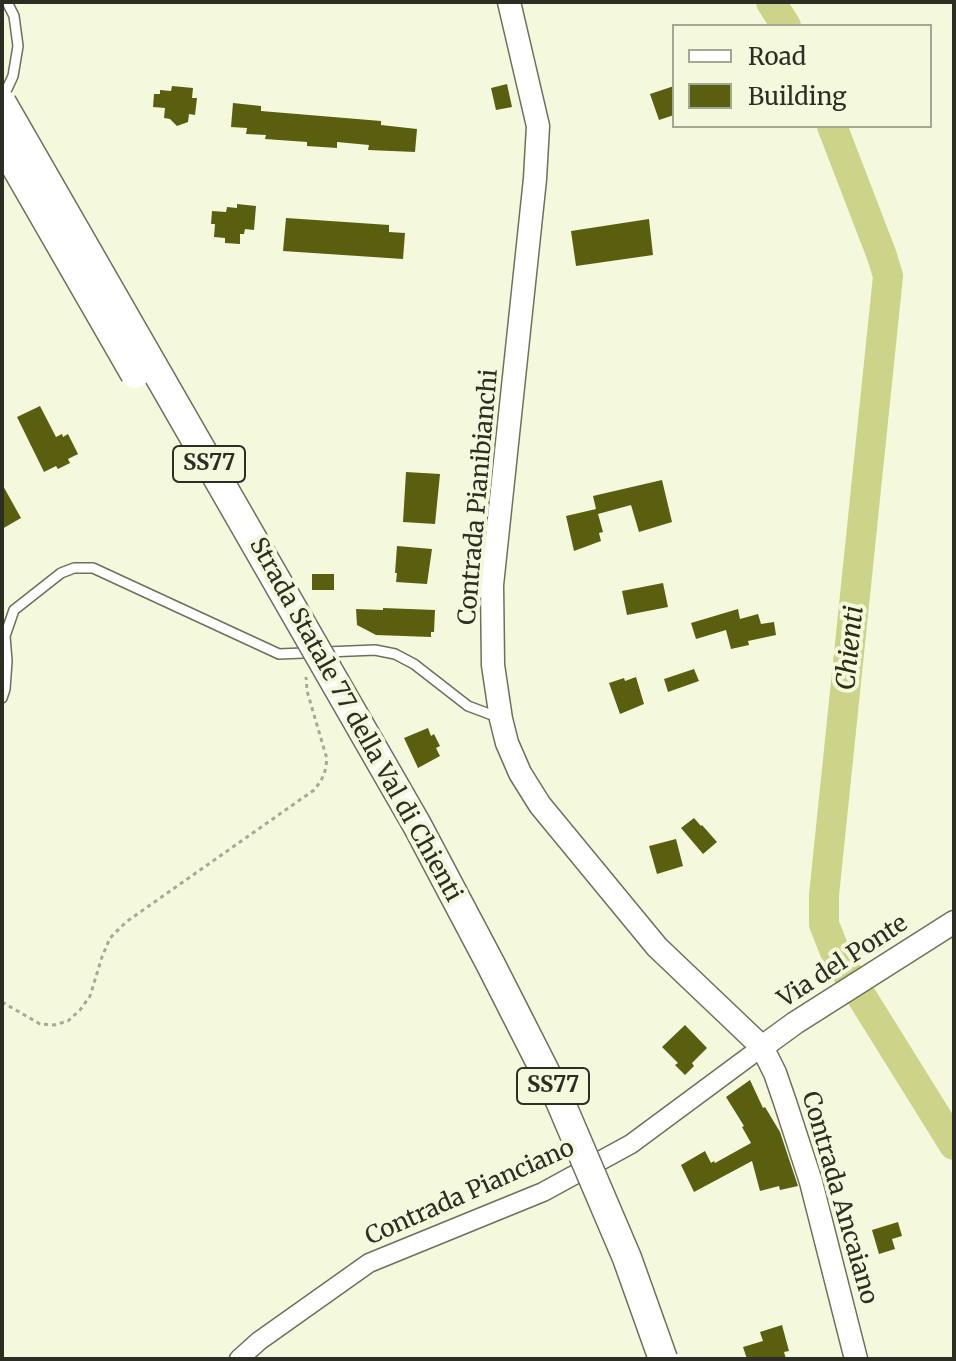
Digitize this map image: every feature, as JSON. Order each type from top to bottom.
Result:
[{"type":"highway","name":"Strada Statale 77 della Val di Chienti","points":[[2,103],[417,825],[491,965],[560,1101],[627,1258],[663,1359]]},
{"type":"highway","name":"Strada Statale 77 della Val di Chienti","points":[[2,143],[400,834],[498,1017],[545,1114],[611,1270],[643,1359]]},
{"type":"street","name":"Contrada Pianibianchi","points":[[509,2],[538,126],[492,585],[493,665],[501,719],[520,773],[540,805],[580,856],[657,947],[762,1047]]},
{"type":"street","name":"Via del Ponte","points":[[762,1047],[954,922]]},
{"type":"street","name":"Contrada Ancaiano","points":[[762,1047],[775,1073],[811,1182],[854,1350],[862,1347],[870,1359]]},
{"type":"street","name":"Contrada Pianciano","points":[[239,1359],[259,1341],[369,1263],[543,1192],[619,1152],[762,1047]]},
{"type":"lane","points":[[2,94],[13,76],[18,46],[14,16],[7,2]]},
{"type":"lane","points":[[2,698],[7,661],[5,636],[14,610],[61,573],[74,568],[93,568],[279,654],[375,650],[395,654],[414,664],[468,706],[501,719]]},
{"type":"path","points":[[2,1002],[40,1024],[54,1025],[68,1021],[90,996],[110,938],[126,922],[314,790],[321,781],[327,759],[307,691],[305,653]]},
{"type":"building","points":[[507,84],[512,107],[496,110],[491,88]]},
{"type":"building","points":[[172,86],[193,88],[192,98],[197,98],[195,115],[189,114],[188,122],[177,126],[164,118],[165,108],[153,107],[154,94],[160,94],[160,90],[171,91]]},
{"type":"building","points":[[672,87],[672,116],[659,120],[650,94]]},
{"type":"building","points":[[233,103],[261,106],[261,111],[381,121],[381,125],[417,129],[415,152],[368,150],[369,145],[337,142],[337,148],[307,146],[307,142],[265,139],[266,135],[246,134],[247,128],[231,127]]},
{"type":"building","points":[[237,204],[256,206],[254,230],[245,229],[244,234],[240,234],[240,244],[225,243],[225,238],[214,237],[212,211],[226,212],[227,207],[237,208]]},
{"type":"building","points":[[286,218],[389,225],[389,232],[405,233],[403,259],[283,251]]},
{"type":"building","points":[[649,219],[653,255],[576,266],[571,231]]},
{"type":"building","points":[[40,406],[56,437],[68,434],[78,454],[68,459],[70,463],[44,472],[17,417]]},
{"type":"building","points":[[406,472],[440,474],[435,524],[403,522]]},
{"type":"building","points":[[662,480],[672,522],[639,532],[631,505],[598,514],[603,532],[599,533],[601,541],[574,551],[566,516],[596,509],[593,496]]},
{"type":"building","points":[[2,484],[21,518],[2,529]]},
{"type":"building","points":[[397,546],[432,549],[427,584],[396,582]]},
{"type":"building","points":[[312,574],[334,574],[334,590],[312,590]]},
{"type":"building","points":[[663,583],[668,607],[627,615],[622,591]]},
{"type":"building","points":[[356,609],[435,610],[434,632],[431,632],[431,637],[376,635],[357,625]]},
{"type":"building","points":[[738,609],[740,619],[758,614],[761,624],[774,622],[776,635],[748,641],[749,645],[731,649],[726,630],[696,639],[691,623]]},
{"type":"building","points":[[694,669],[699,681],[668,692],[664,679]]},
{"type":"building","points":[[636,677],[644,704],[620,714],[609,683]]},
{"type":"building","points":[[428,728],[440,746],[436,748],[440,756],[418,768],[404,738]]},
{"type":"building","points":[[694,818],[717,842],[703,854],[681,828]]},
{"type":"building","points":[[676,839],[683,866],[657,874],[649,846]]},
{"type":"building","points":[[685,1025],[707,1048],[685,1075],[662,1047]]},
{"type":"building","points":[[750,1080],[763,1108],[780,1132],[798,1186],[780,1190],[779,1186],[760,1191],[752,1161],[694,1192],[681,1165],[705,1151],[711,1163],[715,1163],[751,1143],[726,1097]]},
{"type":"building","points":[[898,1222],[902,1236],[892,1239],[895,1249],[879,1254],[872,1230]]},
{"type":"building","points":[[782,1325],[789,1351],[784,1352],[786,1359],[747,1359],[743,1347],[763,1341],[760,1332]]},
{"type":"waterway","name":"Chienti","points":[[771,2],[785,24]]},
{"type":"waterway","name":"Chienti","points":[[833,128],[888,276],[824,895],[824,924],[837,957],[954,1145]]}]
